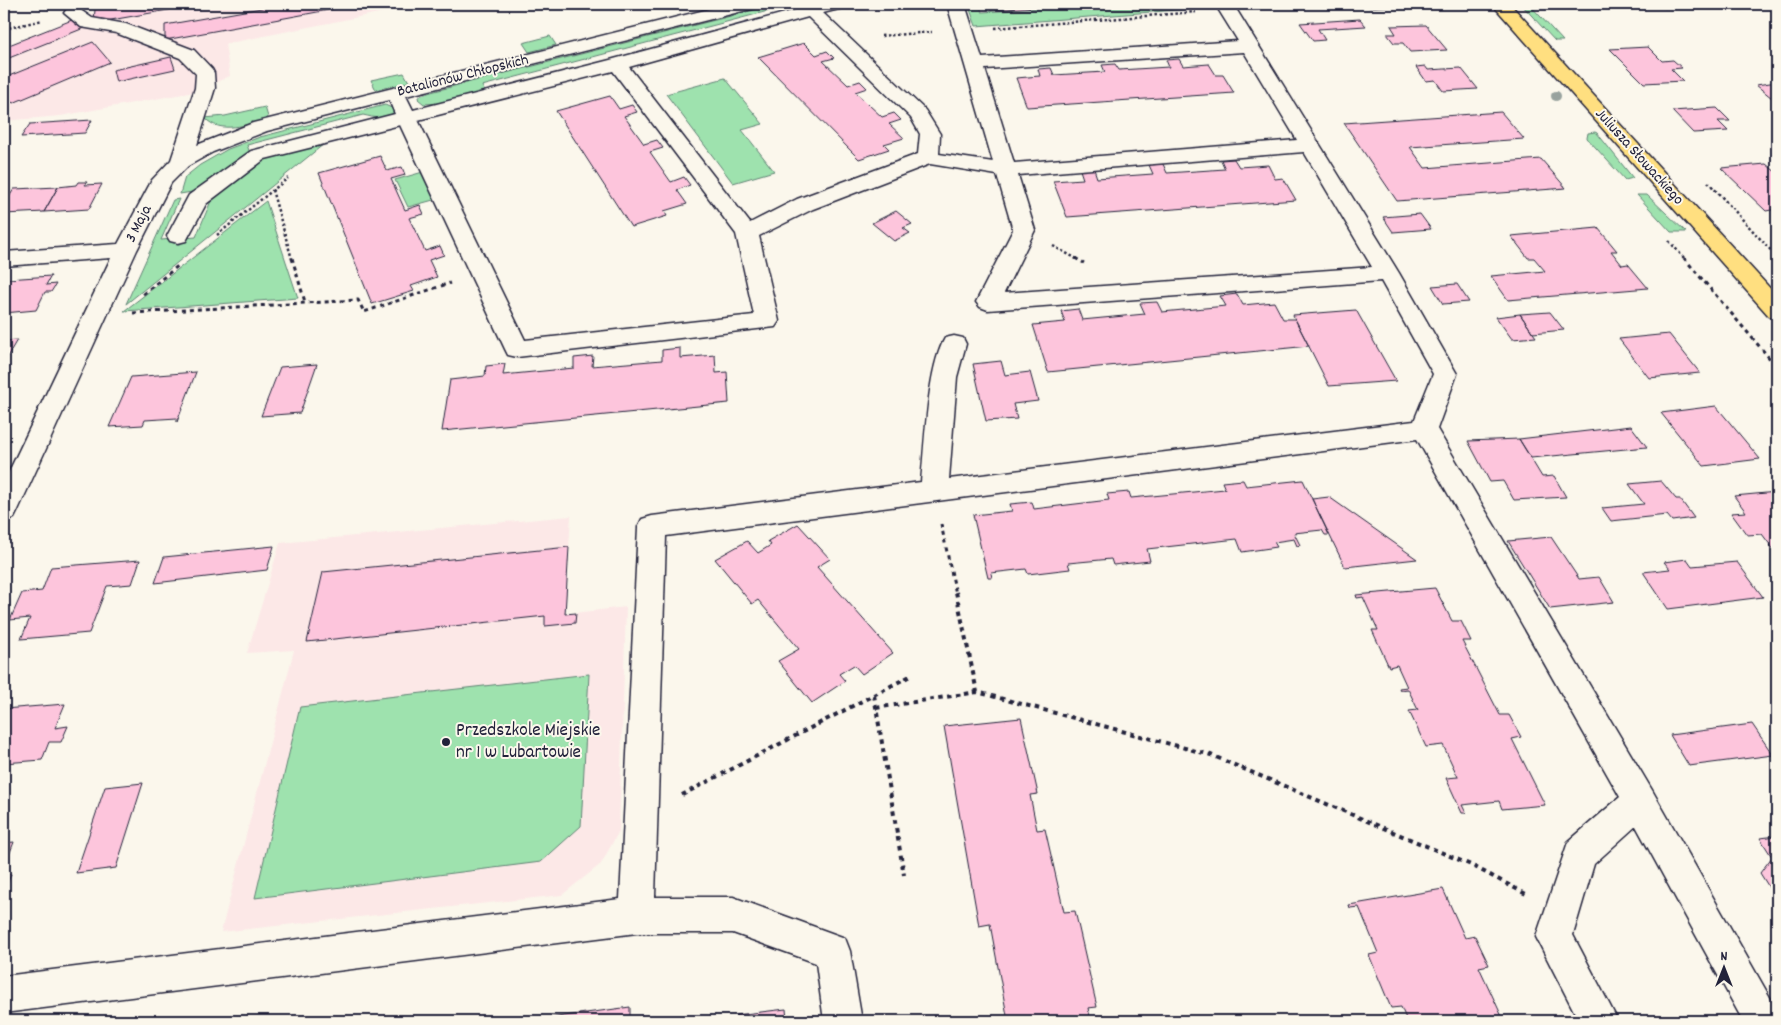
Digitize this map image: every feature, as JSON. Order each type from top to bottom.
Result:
[{"type":"main road","name":"Juliusza Słowackiego","points":[[1501,4],[1777,310]]},
{"type":"street","name":"Batalionów Chłopskich","points":[[181,162],[206,148],[260,127],[749,4]]},
{"type":"street","points":[[178,236],[197,200],[258,155],[617,64],[837,4]]},
{"type":"street","points":[[956,4],[1024,230],[988,302],[1388,273]]},
{"type":"street","points":[[1225,6],[1388,273],[1445,374],[1424,429]]},
{"type":"street","points":[[811,11],[918,114],[929,128],[931,145],[928,158]]},
{"type":"street","name":"3 Maja","points":[[4,510],[126,250],[162,180],[181,162],[205,88],[205,73],[187,54],[120,28],[87,23],[73,13]]},
{"type":"street","points":[[975,64],[1250,46]]},
{"type":"street","points":[[395,93],[516,349],[767,321],[748,233],[617,64]]},
{"type":"street","points":[[748,233],[805,204],[928,158],[1005,170],[1310,145]]},
{"type":"street","points":[[725,204],[755,208],[805,204]]},
{"type":"street","points":[[4,259],[126,250]]},
{"type":"street","points":[[934,491],[945,377],[954,344]]},
{"type":"street","points":[[637,915],[652,527],[1424,429]]},
{"type":"street","points":[[1424,429],[1640,801],[1763,1021]]},
{"type":"street","points":[[1600,1021],[1554,937],[1580,854],[1640,801]]},
{"type":"street","points":[[4,995],[637,915],[733,915],[832,951],[843,1021]]},
{"type":"path","points":[[826,26],[855,19],[876,36],[965,30],[1225,6]]},
{"type":"path","points":[[4,29],[73,13]]},
{"type":"path","points":[[211,240],[295,173]]},
{"type":"path","points":[[272,190],[305,302]]},
{"type":"path","points":[[1024,230],[1084,263]]},
{"type":"path","points":[[142,295],[180,264]]},
{"type":"path","points":[[128,313],[358,300],[364,312],[480,273]]},
{"type":"path","points":[[934,491],[977,692]]},
{"type":"path","points":[[640,816],[910,676]]},
{"type":"path","points":[[876,708],[977,692],[1211,754],[1471,865],[1562,914]]},
{"type":"path","points":[[874,695],[904,875]]},
{"type":"shaded area","points":[[136,4],[423,4],[225,44],[230,76],[194,92],[60,116],[4,121],[4,48],[102,10]]},
{"type":"shaded area","name":"Przedszkole Miejskie nr 1 w Lubartowie","points":[[571,516],[565,614],[626,607],[619,831],[601,864],[562,895],[221,932],[294,650],[247,653],[280,543]]},
{"type":"green space","points":[[778,4],[795,4],[482,86],[485,92],[441,103],[424,104],[418,99],[421,95],[431,92]]},
{"type":"green space","points":[[968,4],[979,4],[982,12],[1114,4],[1212,4],[1214,7],[976,26]]},
{"type":"green space","points":[[1521,4],[1529,4],[1563,41],[1555,41]]},
{"type":"green space","points":[[550,36],[556,45],[529,52],[523,43]]},
{"type":"green space","points":[[404,73],[409,82],[376,90],[371,80]]},
{"type":"green space","points":[[725,78],[763,124],[742,130],[774,171],[733,183],[666,94]]},
{"type":"green space","points":[[385,105],[394,109],[395,112],[379,118],[363,115],[247,145],[250,153],[204,190],[180,194],[185,177],[200,165],[228,149],[260,137]]},
{"type":"green space","points":[[265,107],[267,120],[243,126],[218,126],[205,118],[225,116]]},
{"type":"green space","points":[[1595,132],[1633,178],[1625,180],[1587,138],[1588,133]]},
{"type":"green space","points":[[324,144],[126,304],[173,200],[179,199],[161,240],[196,237],[213,196],[262,160]]},
{"type":"green space","points":[[423,172],[437,199],[408,207],[395,180]]},
{"type":"green space","points":[[1637,195],[1647,195],[1686,232],[1671,232]]},
{"type":"green space","points":[[266,201],[298,298],[124,311]]},
{"type":"green space","points":[[589,674],[581,826],[541,862],[255,898],[300,707]]},
{"type":"building","points":[[123,4],[202,4],[94,23],[95,9]]},
{"type":"building","points":[[284,4],[361,4],[165,40],[165,25]]},
{"type":"building","points":[[988,4],[1082,4],[990,10]]},
{"type":"building","points":[[1367,4],[1410,4],[1410,5],[1369,7]]},
{"type":"building","points":[[1659,4],[1693,4],[1695,5],[1664,8]]},
{"type":"building","points":[[77,18],[84,28],[4,60],[4,47]]},
{"type":"building","points":[[1360,19],[1366,26],[1318,29],[1325,40],[1313,41],[1300,23]]},
{"type":"building","points":[[1426,25],[1447,50],[1410,52],[1403,43],[1394,43],[1387,34],[1396,34],[1391,26]]},
{"type":"building","points":[[93,42],[110,62],[13,103],[4,96],[4,78]]},
{"type":"building","points":[[804,43],[816,55],[827,51],[834,58],[823,61],[848,85],[860,81],[867,88],[855,92],[882,117],[894,113],[901,120],[889,124],[904,138],[884,144],[889,149],[859,159],[758,57]]},
{"type":"building","points":[[1648,47],[1662,61],[1673,60],[1682,68],[1671,69],[1683,81],[1644,83],[1610,49]]},
{"type":"building","points":[[171,57],[175,69],[116,82],[113,70]]},
{"type":"building","points":[[1179,59],[1183,66],[1209,64],[1216,75],[1223,75],[1234,93],[1027,107],[1016,78],[1040,76],[1038,69],[1051,68],[1054,75],[1105,72],[1102,65],[1115,64],[1119,70],[1169,67],[1166,60]]},
{"type":"building","points":[[1425,66],[1428,70],[1461,68],[1478,89],[1443,91],[1435,80],[1426,81],[1416,67]]},
{"type":"building","points":[[1777,82],[1777,97],[1772,98],[1756,85]]},
{"type":"building","points":[[610,96],[619,109],[632,105],[637,112],[624,116],[644,144],[657,140],[663,148],[650,152],[671,182],[684,177],[690,185],[677,190],[687,204],[664,211],[667,216],[631,227],[556,111]]},
{"type":"building","points":[[1717,108],[1730,121],[1718,121],[1728,131],[1693,133],[1672,111]]},
{"type":"building","points":[[1501,112],[1524,139],[1410,147],[1425,168],[1541,159],[1566,188],[1397,201],[1344,123]]},
{"type":"building","points":[[92,120],[85,133],[21,137],[30,124]]},
{"type":"building","points":[[380,156],[387,171],[402,167],[405,175],[391,179],[405,210],[420,205],[424,214],[409,218],[425,251],[440,246],[444,255],[429,260],[437,277],[411,286],[414,291],[372,304],[319,173]]},
{"type":"building","points":[[1234,159],[1239,167],[1268,165],[1275,179],[1283,178],[1296,200],[1067,217],[1053,181],[1083,179],[1080,170],[1094,169],[1097,178],[1153,174],[1149,165],[1163,164],[1167,173],[1225,169],[1221,160]]},
{"type":"building","points":[[1766,164],[1777,173],[1777,209],[1766,211],[1721,168]]},
{"type":"building","points":[[78,182],[87,182],[85,185],[102,184],[89,209],[44,212],[58,187],[76,185]]},
{"type":"building","points":[[58,187],[44,212],[4,214],[4,205],[14,189]]},
{"type":"building","points":[[896,211],[912,224],[903,228],[910,233],[894,241],[872,223]]},
{"type":"building","points":[[1420,214],[1431,229],[1393,232],[1383,217]]},
{"type":"building","points":[[1598,228],[1617,251],[1611,251],[1622,265],[1628,264],[1648,288],[1508,300],[1491,276],[1545,271],[1534,258],[1528,258],[1511,236]]},
{"type":"building","points":[[51,276],[46,285],[56,284],[51,292],[45,292],[36,310],[4,313],[4,285],[7,279]]},
{"type":"building","points":[[1457,284],[1469,302],[1443,304],[1432,286]]},
{"type":"building","points":[[1237,294],[1243,305],[1274,302],[1283,319],[1295,319],[1309,346],[1048,372],[1033,325],[1065,322],[1061,311],[1078,309],[1082,320],[1145,314],[1140,303],[1157,302],[1162,312],[1226,306],[1220,296]]},
{"type":"building","points":[[1356,310],[1396,381],[1329,386],[1293,315]]},
{"type":"building","points":[[1550,312],[1564,330],[1533,333],[1520,314]]},
{"type":"building","points":[[1520,314],[1536,337],[1512,339],[1496,317]]},
{"type":"building","points":[[1669,334],[1700,373],[1649,378],[1619,339]]},
{"type":"building","points":[[17,340],[4,362],[4,341]]},
{"type":"building","points":[[680,348],[680,358],[715,355],[716,373],[727,372],[729,403],[442,431],[450,380],[485,376],[486,366],[505,364],[503,375],[574,368],[574,358],[593,356],[592,366],[662,360],[662,350]]},
{"type":"building","points":[[1001,361],[1005,375],[1030,372],[1038,401],[1013,404],[1017,419],[986,421],[973,364]]},
{"type":"building","points":[[317,364],[300,413],[261,416],[280,367]]},
{"type":"building","points":[[196,372],[177,422],[177,418],[145,420],[143,425],[109,427],[131,377]]},
{"type":"building","points":[[1716,406],[1760,459],[1704,466],[1661,413]]},
{"type":"building","points":[[1631,426],[1647,447],[1531,458],[1519,439]]},
{"type":"building","points":[[1519,439],[1542,477],[1554,476],[1566,497],[1514,500],[1503,481],[1490,482],[1468,441]]},
{"type":"building","points":[[1243,480],[1246,486],[1303,480],[1329,535],[1325,535],[1322,530],[1294,533],[1300,545],[1297,546],[1294,539],[1274,542],[1277,547],[1242,552],[1237,539],[1147,549],[1150,561],[1113,565],[1111,559],[1068,563],[1070,569],[1028,574],[1026,569],[991,573],[992,578],[988,578],[973,515],[1012,511],[1010,504],[1032,502],[1034,509],[1109,500],[1107,494],[1129,492],[1131,498],[1225,489],[1222,482]]},
{"type":"building","points":[[1661,481],[1676,499],[1680,499],[1694,518],[1672,521],[1667,515],[1611,521],[1602,508],[1644,504],[1629,484]]},
{"type":"building","points":[[1777,492],[1777,554],[1762,534],[1747,535],[1731,513],[1746,512],[1734,496]]},
{"type":"building","points":[[1329,497],[1417,559],[1345,567],[1312,499]]},
{"type":"building","points":[[798,524],[830,559],[817,567],[893,653],[862,674],[854,665],[839,674],[845,681],[812,703],[778,661],[799,649],[758,600],[752,604],[715,559],[747,541],[758,553],[771,545],[768,541]]},
{"type":"building","points":[[1551,537],[1579,579],[1599,577],[1614,602],[1550,609],[1508,541]]},
{"type":"building","points":[[274,546],[267,570],[155,583],[164,557]]},
{"type":"building","points":[[569,547],[565,614],[576,613],[575,623],[545,626],[545,616],[307,642],[323,572]]},
{"type":"building","points":[[1687,559],[1692,566],[1737,562],[1763,597],[1668,609],[1643,572],[1670,569],[1664,562]]},
{"type":"building","points":[[140,560],[132,584],[107,586],[89,633],[21,639],[30,618],[10,620],[22,593],[42,591],[51,567]]},
{"type":"building","points":[[1435,588],[1452,621],[1461,621],[1471,641],[1462,641],[1500,715],[1509,715],[1521,737],[1512,739],[1545,805],[1502,809],[1499,801],[1462,805],[1466,813],[1462,813],[1446,778],[1458,777],[1443,745],[1426,747],[1409,711],[1418,710],[1408,689],[1400,690],[1399,688],[1407,687],[1397,665],[1389,667],[1372,630],[1378,630],[1363,597],[1357,598],[1356,595]]},
{"type":"building","points":[[65,704],[55,728],[68,726],[61,742],[49,742],[42,760],[4,763],[4,709]]},
{"type":"building","points":[[1021,718],[1038,794],[1030,795],[1037,830],[1045,829],[1064,912],[1075,911],[1097,1007],[1088,1008],[1091,1021],[1008,1021],[990,924],[979,926],[944,726]]},
{"type":"building","points":[[1752,724],[1773,755],[1689,766],[1670,735]]},
{"type":"building","points":[[143,783],[116,868],[76,873],[105,787]]},
{"type":"building","points":[[1777,836],[1777,900],[1760,873],[1772,857],[1760,838]]},
{"type":"building","points":[[14,842],[4,868],[4,843]]},
{"type":"building","points":[[4,874],[11,874],[4,893]]},
{"type":"building","points":[[1443,889],[1465,938],[1475,936],[1489,965],[1479,967],[1504,1021],[1407,1021],[1401,1007],[1391,1008],[1369,955],[1378,953],[1359,907],[1350,908],[1349,905]]},
{"type":"building","points":[[630,1007],[630,1021],[535,1021],[535,1020]]},
{"type":"building","points":[[786,1009],[787,1021],[737,1021],[736,1015]]},
{"type":"place","name":"Przedszkole Miejskie nr 1 w Lubartowie","points":[[446,742]]}]
